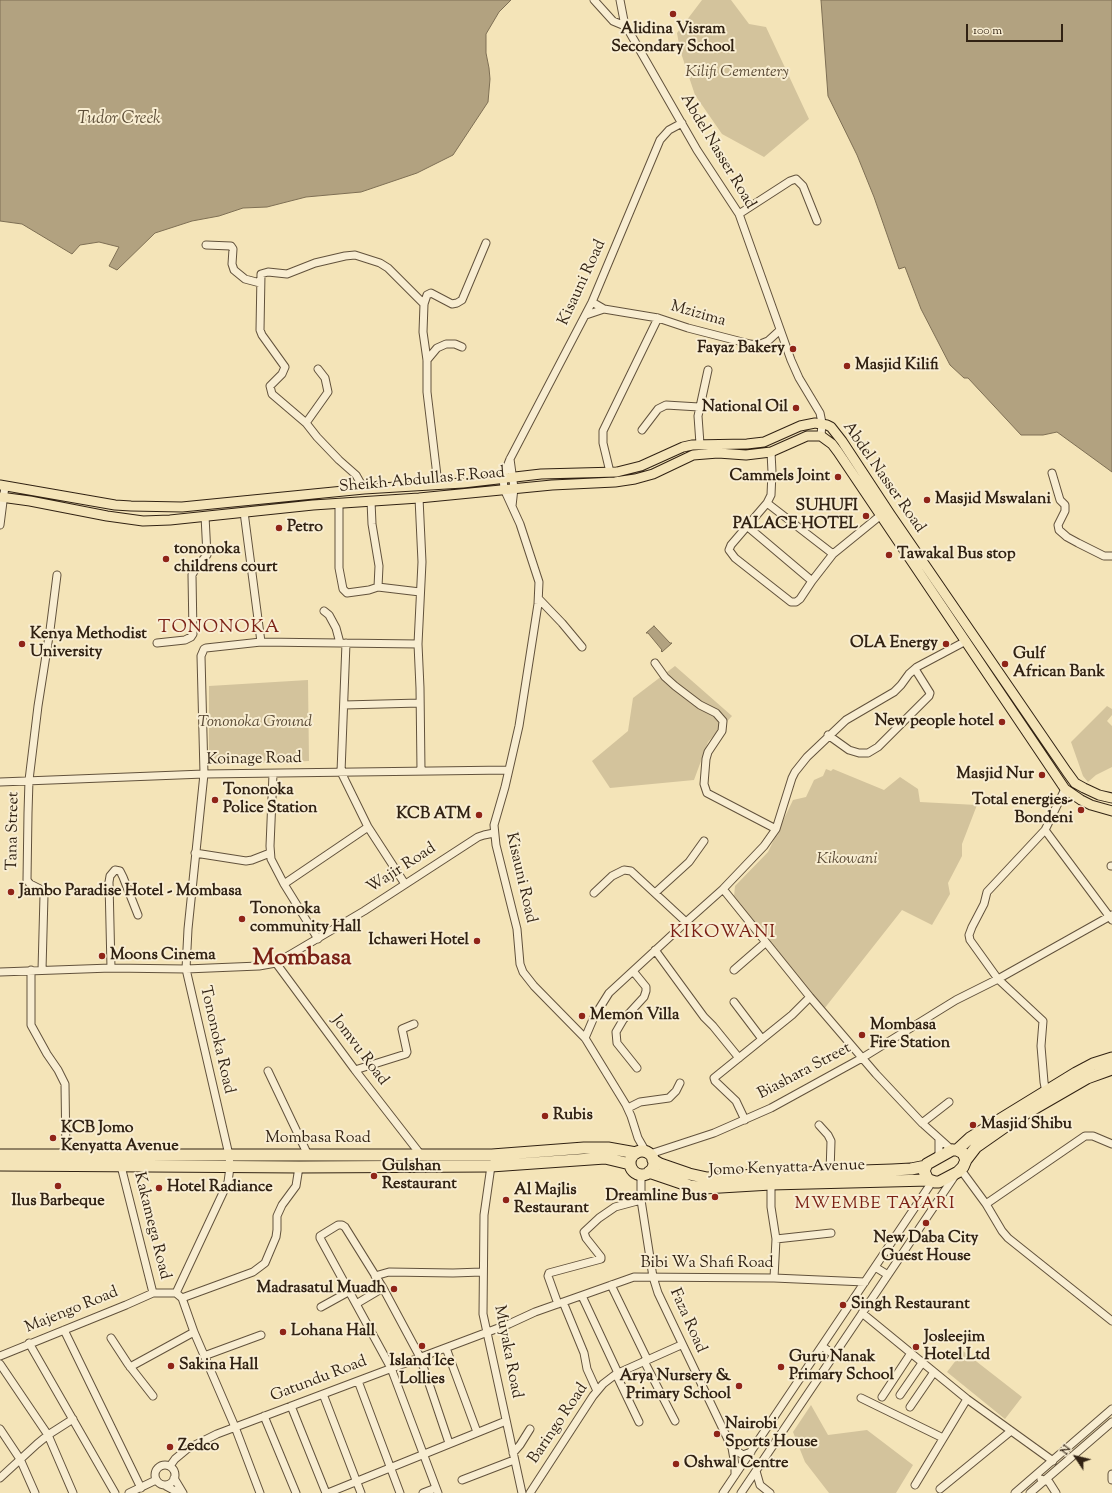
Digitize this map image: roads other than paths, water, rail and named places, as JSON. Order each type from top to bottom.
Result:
[{"type":"highway","points":[[930,1181],[924,1171],[930,1162],[954,1150],[970,1138],[1086,1068],[1112,1058]]},
{"type":"highway","name":"Jomo Kenyatta Avenue","points":[[630,1164],[634,1171],[698,1187],[771,1184],[939,1182],[962,1167],[976,1147],[1016,1119],[1087,1078],[1112,1069]]},
{"type":"highway","name":"Mombasa Road","points":[[0,1155],[492,1155],[584,1148],[608,1148],[646,1155],[660,1164],[703,1178],[911,1169],[926,1166]]},
{"type":"highway","points":[[954,1150],[963,1153],[962,1167]]},
{"type":"highway","points":[[234,1155],[235,1167]]},
{"type":"highway","points":[[630,1164],[632,1158],[646,1155],[653,1166],[645,1173]]},
{"type":"highway","name":"Mombasa Road","points":[[0,1165],[235,1167],[491,1166],[605,1158],[630,1164]]},
{"type":"main road","name":"Sheikh Abdullas F.Road","points":[[3,485],[49,492],[94,502],[131,506],[182,507],[364,489],[463,483],[513,476],[626,470],[641,466],[683,447],[700,444],[747,444],[764,442],[800,426],[815,423],[822,424]]},
{"type":"main road","name":"Abdel Nasser Road","points":[[822,424],[831,427],[842,441],[950,610],[966,641],[1065,788],[1081,800],[1096,807],[1112,811]]},
{"type":"main road","name":"Sheikh Abdullas F.Road","points":[[2,498],[30,501],[101,515],[143,521],[170,520],[244,512],[420,498],[552,484],[615,482],[654,474],[685,458],[700,453],[746,455],[771,452],[807,436],[821,436]]},
{"type":"main road","name":"Abdel Nasser Road","points":[[821,436],[836,449],[881,515],[950,610],[990,660],[1075,783],[1091,792],[1112,798]]},
{"type":"main road","points":[[982,665],[990,660]]},
{"type":"street","name":"Abdel Nasser Road","points":[[594,0],[613,21],[625,26],[697,150],[739,214],[790,360],[818,409],[822,424]]},
{"type":"street","points":[[620,0],[625,26]]},
{"type":"street","name":"Kisauni Road","points":[[646,1155],[638,1138],[628,1108],[585,1038],[534,986],[521,968],[516,922],[494,833],[494,825],[505,787],[519,726],[539,599],[539,582],[520,524],[504,489],[503,478],[510,459],[586,315],[660,140],[669,130],[682,122]]},
{"type":"street","points":[[739,214],[790,181],[796,179],[803,186],[817,221]]},
{"type":"street","points":[[438,484],[427,392],[427,360],[423,332],[424,304],[427,295],[431,293],[452,304],[462,300],[486,243]]},
{"type":"street","points":[[206,245],[231,246],[233,248],[232,264],[234,270],[245,279],[260,283]]},
{"type":"street","points":[[364,489],[356,475],[339,460],[306,423],[276,398],[270,391],[270,386],[282,374],[285,367],[260,330],[261,274],[264,272],[287,274],[315,264],[345,256],[355,255],[384,265],[424,304]]},
{"type":"street","points":[[592,302],[604,309]]},
{"type":"street","points":[[586,315],[604,309]]},
{"type":"street","name":"Mzizima","points":[[604,309],[658,318],[688,328],[750,344],[758,344],[768,341],[780,330]]},
{"type":"street","points":[[610,472],[603,443],[603,431],[658,318]]},
{"type":"street","points":[[427,360],[437,348],[446,344],[455,344],[462,347]]},
{"type":"street","points":[[306,423],[328,392],[325,378],[318,370]]},
{"type":"street","points":[[700,444],[698,424],[699,407],[708,370]]},
{"type":"street","points":[[642,430],[658,409],[666,405],[699,407]]},
{"type":"street","points":[[821,436],[822,424]]},
{"type":"street","points":[[771,452],[772,490],[767,503],[731,545],[729,550],[735,558],[791,602],[796,602],[800,599],[833,554],[881,515]]},
{"type":"street","points":[[510,459],[514,488],[512,507]]},
{"type":"street","points":[[1052,472],[1060,500],[1065,505],[1065,511],[1058,525],[1059,530],[1067,537],[1104,556],[1112,556]]},
{"type":"street","points":[[0,525],[3,485]]},
{"type":"street","points":[[420,498],[422,562],[418,644],[421,770]]},
{"type":"street","points":[[371,501],[372,524],[379,566],[378,587]]},
{"type":"street","points":[[767,503],[833,554]]},
{"type":"street","points":[[338,504],[339,568],[343,591],[347,593],[369,590],[378,587],[420,592]]},
{"type":"street","points":[[244,512],[260,642],[418,644]]},
{"type":"street","points":[[157,643],[185,640],[193,634],[192,575],[197,566],[207,555],[205,516]]},
{"type":"street","points":[[748,527],[812,581]]},
{"type":"street","name":"Tana Street","points":[[42,970],[44,895],[40,889],[28,882],[27,877],[29,780],[57,575]]},
{"type":"street","points":[[539,599],[562,622],[582,647]]},
{"type":"street","points":[[324,612],[329,615],[343,643],[344,705],[341,772],[368,827],[405,884]]},
{"type":"street","points":[[585,1038],[594,1017],[609,993],[723,890],[764,846],[776,829],[785,796],[795,772],[828,735],[852,715],[894,692],[915,669],[927,661],[966,641]]},
{"type":"street","name":"Tononoka Road","points":[[234,1155],[186,969],[195,853],[204,774],[201,656],[204,649],[260,642]]},
{"type":"street","points":[[656,663],[665,677],[675,686],[700,705],[716,713],[723,722],[722,731],[708,752],[706,759],[704,784],[707,793],[776,829]]},
{"type":"street","points":[[828,735],[849,750],[859,753],[868,753],[878,747],[930,696],[930,693],[915,669]]},
{"type":"street","points":[[344,705],[420,703]]},
{"type":"street","name":"Koinage Road","points":[[0,782],[204,774],[508,770]]},
{"type":"street","points":[[273,774],[271,859],[284,884],[318,939]]},
{"type":"street","points":[[1046,1092],[1041,1046],[1043,1021],[998,979],[970,940],[970,931],[984,904],[985,895],[988,890],[1045,830],[1065,788]]},
{"type":"street","points":[[284,884],[368,827]]},
{"type":"street","points":[[1045,830],[1111,918]]},
{"type":"street","name":"Wajir Road","points":[[0,972],[111,968],[186,969],[259,966],[276,963],[318,939],[478,838],[494,833]]},
{"type":"street","points":[[655,893],[689,862],[704,841]]},
{"type":"street","points":[[195,853],[252,860],[270,853]]},
{"type":"street","points":[[111,968],[109,882],[110,876],[116,870],[120,871],[123,877],[138,915]]},
{"type":"street","points":[[594,893],[612,876],[624,870],[631,871],[686,922]]},
{"type":"street","points":[[723,890],[765,943],[876,1074],[922,1123],[939,1139],[954,1150]]},
{"type":"street","name":"Biashara Street","points":[[646,1155],[714,1133],[771,1108],[862,1058],[956,1000],[1111,918]]},
{"type":"street","points":[[734,970],[765,943]]},
{"type":"street","points":[[655,950],[704,1017],[739,1058]]},
{"type":"street","name":"Jomvu Road","points":[[276,963],[355,1070],[421,1155]]},
{"type":"street","points":[[31,970],[31,1026],[65,1084],[66,1155]]},
{"type":"street","points":[[633,971],[646,987],[646,991],[644,997],[623,1020],[616,1032],[617,1043],[637,1068]]},
{"type":"street","points":[[745,1120],[736,1101],[714,1080],[714,1078],[792,1015],[810,997]]},
{"type":"street","points":[[734,1002],[762,1039]]},
{"type":"street","points":[[355,1070],[406,1054],[407,1052],[402,1029],[414,1024]]},
{"type":"street","points":[[268,1071],[308,1155]]},
{"type":"street","points":[[628,1108],[640,1102],[669,1098],[676,1091],[680,1083]]},
{"type":"street","points":[[922,1123],[950,1102]]},
{"type":"street","points":[[820,1126],[831,1141],[830,1173]]},
{"type":"street","points":[[986,1204],[1085,1136],[1093,1136],[1112,1144]]},
{"type":"street","points":[[939,1139],[939,1157]]},
{"type":"street","name":"Kakamega Road","points":[[121,1166],[153,1292]]},
{"type":"street","name":"Muyaka Road","points":[[491,1166],[484,1215],[482,1272],[483,1314],[522,1493]]},
{"type":"street","points":[[176,1293],[235,1167]]},
{"type":"street","points":[[182,1298],[253,1272],[265,1262],[276,1237],[277,1216],[282,1205],[296,1186],[299,1167]]},
{"type":"street","points":[[740,1493],[962,1167],[1002,1231],[1008,1238],[1112,1321]]},
{"type":"street","name":"Faza Road","points":[[645,1173],[641,1200],[653,1277],[658,1293],[681,1345],[732,1448],[735,1465],[734,1476]]},
{"type":"street","points":[[723,1493],[875,1267],[930,1181]]},
{"type":"street","points":[[771,1184],[771,1207],[776,1239],[774,1278]]},
{"type":"street","points":[[597,1391],[587,1369],[584,1353],[548,1276],[549,1273],[600,1260],[601,1257],[586,1238],[584,1232],[599,1218],[615,1207],[641,1200]]},
{"type":"street","points":[[423,1493],[437,1490],[391,1368],[320,1236],[338,1225],[343,1225],[383,1288],[420,1357],[449,1443]]},
{"type":"street","points":[[776,1239],[831,1233]]},
{"type":"street","points":[[875,1267],[888,1275]]},
{"type":"street","points":[[375,1276],[389,1272],[482,1272]]},
{"type":"street","name":"Bibi Wa Shafi Road","points":[[486,1332],[560,1303],[634,1277],[774,1278],[865,1282]]},
{"type":"street","points":[[611,1285],[675,1421]]},
{"type":"street","points":[[356,1304],[383,1288]]},
{"type":"street","points":[[321,1307],[350,1291]]},
{"type":"street","points":[[153,1292],[176,1293],[182,1298],[194,1332],[235,1427],[260,1493]]},
{"type":"street","name":"Majengo Road","points":[[0,1356],[153,1292]]},
{"type":"street","points":[[582,1296],[639,1422]]},
{"type":"street","points":[[862,1314],[967,1399],[1053,1460]]},
{"type":"street","points":[[64,1330],[141,1488]]},
{"type":"street","points":[[130,1367],[194,1332]]},
{"type":"street","name":"Gatundu Road","points":[[170,1466],[174,1459],[187,1449],[217,1434],[486,1332]]},
{"type":"street","points":[[204,1356],[261,1335]]},
{"type":"street","points":[[111,1338],[130,1367],[153,1396]]},
{"type":"street","points":[[29,1343],[115,1493]]},
{"type":"street","name":"Baringo Road","points":[[530,1493],[597,1391],[617,1373],[681,1345]]},
{"type":"street","points":[[822,1346],[834,1355]]},
{"type":"street","points":[[446,1348],[477,1432]]},
{"type":"street","points":[[882,1396],[911,1353]]},
{"type":"street","points":[[900,1395],[922,1362]]},
{"type":"street","points":[[0,1364],[48,1435],[73,1493]]},
{"type":"street","points":[[910,1407],[934,1372]]},
{"type":"street","points":[[358,1380],[400,1493]]},
{"type":"street","points":[[323,1394],[361,1493]]},
{"type":"street","points":[[861,1398],[943,1438]]},
{"type":"street","points":[[915,1485],[967,1399]]},
{"type":"street","points":[[291,1406],[327,1493],[506,1421]]},
{"type":"street","points":[[1015,1493],[1112,1409]]},
{"type":"street","points":[[264,1416],[296,1493]]},
{"type":"street","points":[[0,1478],[48,1435],[73,1419]]},
{"type":"street","points":[[1030,1493],[1112,1422]]},
{"type":"street","points":[[0,1429],[20,1460],[35,1493]]},
{"type":"street","points":[[462,1480],[513,1456],[530,1429]]},
{"type":"street","points":[[765,1430],[777,1439]]},
{"type":"street","points":[[940,1489],[1011,1431]]},
{"type":"street","points":[[511,1446],[520,1445]]},
{"type":"street","points":[[732,1448],[743,1455],[751,1452]]},
{"type":"street","points":[[179,1493],[158,1483],[154,1474],[157,1468],[163,1465],[170,1466],[174,1471],[174,1478],[183,1493]]},
{"type":"street","points":[[756,1471],[760,1485]]},
{"type":"street","points":[[1037,1474],[1044,1481],[1048,1482],[1054,1490]]},
{"type":"street","points":[[1112,1474],[1112,1480]]},
{"type":"street","points":[[164,1485],[170,1483],[174,1478]]},
{"type":"street","points":[[129,1493],[156,1480]]},
{"type":"street","points":[[746,1484],[760,1485],[770,1493]]},
{"type":"street","points":[[1037,1487],[1044,1485],[1054,1490]]},
{"type":"water","name":"Tudor Creek","points":[[0,0],[511,0],[499,12],[486,34],[486,53],[490,79],[488,102],[453,155],[417,173],[361,192],[306,197],[267,207],[243,208],[219,216],[192,221],[155,233],[117,270],[109,266],[119,247],[99,242],[80,245],[72,254],[22,224],[0,221]]},
{"type":"water","points":[[821,0],[1112,0],[1112,472],[1057,432],[1043,435],[1021,435],[968,378],[964,378],[950,365],[921,309],[905,267],[899,269],[874,197],[857,155],[828,96]]},
{"type":"water","points":[[654,626],[670,643],[672,643],[662,652],[648,633],[646,633]]},
{"type":"place","name":"Alidina Visram Secondary School","points":[[673,14]]},
{"type":"place","name":"Fayaz Bakery","points":[[793,349]]},
{"type":"place","name":"Masjid Kilifi","points":[[847,366]]},
{"type":"place","name":"National Oil","points":[[796,408]]},
{"type":"place","name":"Cammels Joint","points":[[838,477]]},
{"type":"place","name":"Masjid Mswalani","points":[[927,500]]},
{"type":"place","name":"SUHUFI PALACE HOTEL","points":[[866,516]]},
{"type":"place","name":"Petro","points":[[279,528]]},
{"type":"place","name":"Tawakal Bus stop","points":[[889,555]]},
{"type":"place","name":"tononoka childrens court","points":[[166,559]]},
{"type":"place","name":"Kenya Methodist University","points":[[22,644]]},
{"type":"place","name":"OLA Energy","points":[[946,644]]},
{"type":"place","name":"Gulf African Bank","points":[[1005,664]]},
{"type":"place","name":"New people hotel","points":[[1002,722]]},
{"type":"place","name":"Masjid Nur","points":[[1042,775]]},
{"type":"place","name":"Tononoka Police Station","points":[[215,800]]},
{"type":"place","name":"Total energies- Bondeni","points":[[1081,810]]},
{"type":"place","name":"KCB ATM","points":[[479,815]]},
{"type":"place","name":"Jambo Paradise Hotel - Mombasa","points":[[11,892]]},
{"type":"place","name":"Tononoka community Hall","points":[[242,919]]},
{"type":"place","name":"Ichaweri Hotel","points":[[477,941]]},
{"type":"place","name":"Moons Cinema","points":[[102,956]]},
{"type":"place","name":"Memon Villa","points":[[582,1016]]},
{"type":"place","name":"Mombasa Fire Station","points":[[862,1035]]},
{"type":"place","name":"Rubis","points":[[545,1116]]},
{"type":"place","name":"Masjid Shibu","points":[[973,1125]]},
{"type":"place","name":"KCB Jomo Kenyatta Avenue","points":[[53,1138]]},
{"type":"place","name":"Gulshan Restaurant","points":[[374,1176]]},
{"type":"place","name":"Ilus Barbeque","points":[[58,1186]]},
{"type":"place","name":"Hotel Radiance","points":[[159,1188]]},
{"type":"place","name":"Dreamline Bus","points":[[715,1197]]},
{"type":"place","name":"Al Majlis Restaurant","points":[[506,1200]]},
{"type":"place","name":"New Daba City Guest House","points":[[926,1223]]},
{"type":"place","name":"Madrasatul Muadh","points":[[394,1289]]},
{"type":"place","name":"Singh Restaurant","points":[[843,1305]]},
{"type":"place","name":"Lohana Hall","points":[[283,1332]]},
{"type":"place","name":"Island Ice Lollies","points":[[422,1346]]},
{"type":"place","name":"Josleejim Hotel Ltd","points":[[916,1347]]},
{"type":"place","name":"Sakina Hall","points":[[171,1366]]},
{"type":"place","name":"Guru Nanak Primary School","points":[[781,1367]]},
{"type":"place","name":"Arya Nursery & Primary School","points":[[739,1386]]},
{"type":"place","name":"Nairobi Sports House","points":[[717,1434]]},
{"type":"place","name":"Zedco","points":[[170,1447]]},
{"type":"place","name":"Oshwal Centre","points":[[676,1464]]},
{"type":"district","name":"TONONOKA","points":[[219,629]]},
{"type":"district","name":"KIKOWANI","points":[[723,934]]},
{"type":"district","name":"Mombasa","points":[[302,960]]},
{"type":"district","name":"MWEMBE TAYARI","points":[[875,1205]]},
{"type":"park label","name":"Kilifi Cementery","points":[[737,73]]},
{"type":"park label","name":"Tononoka Ground","points":[[255,723]]},
{"type":"park label","name":"Kikowani","points":[[847,860]]}]
